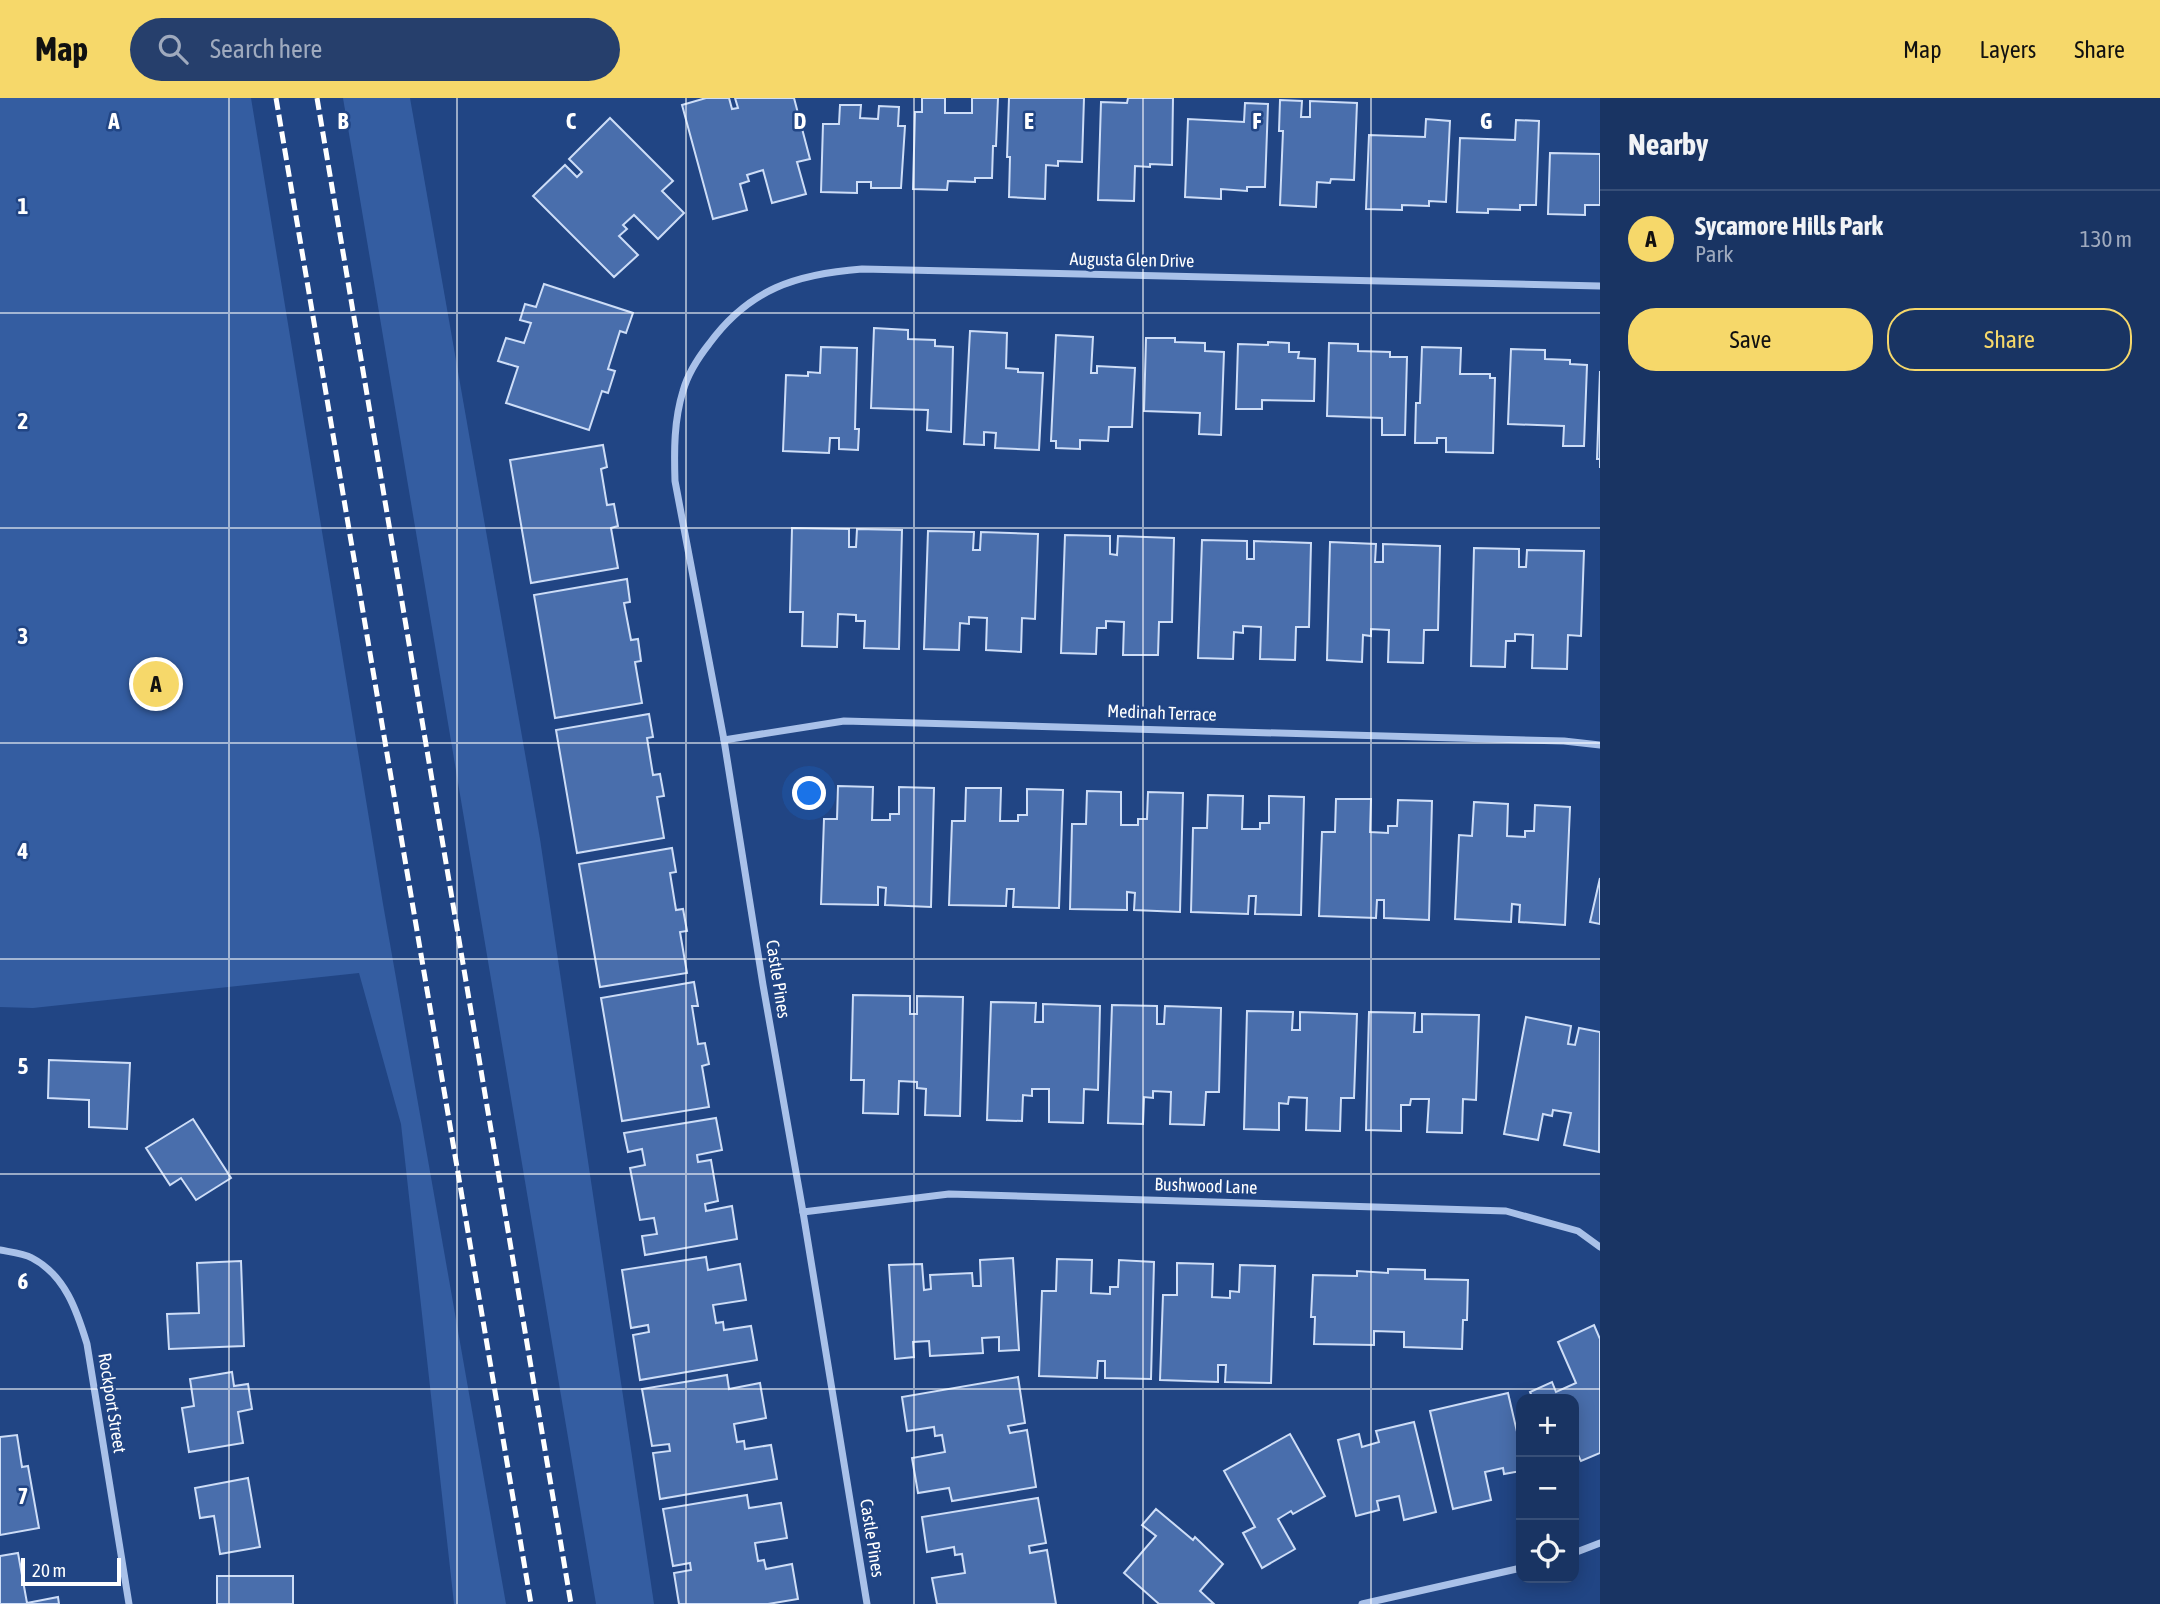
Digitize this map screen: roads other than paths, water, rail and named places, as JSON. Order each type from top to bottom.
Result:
[{"type":"street","name":"Augusta Glen Drive","points":[[696,361],[736,311],[766,292],[796,279],[828,272],[876,270],[1600,286]]},
{"type":"street","name":"Castle Pines","points":[[696,361],[683,388],[677,419],[675,481],[724,740],[867,1604]]},
{"type":"street","name":"Medinah Terrace","points":[[724,740],[844,721],[1564,741],[1600,745]]},
{"type":"street","name":"Bushwood Lane","points":[[803,1212],[949,1194],[1506,1211],[1578,1231],[1600,1247]]},
{"type":"street","name":"Rockport Street","points":[[0,1250],[32,1258],[60,1281],[78,1313],[87,1344],[129,1604]]},
{"type":"street","points":[[1579,1551],[1600,1543]]},
{"type":"street","points":[[1362,1604],[1516,1569]]},
{"type":"railway","points":[[276,98],[531,1604]]},
{"type":"railway","points":[[317,98],[571,1604]]},
{"type":"place","name":"Sycamore Hills Park","points":[[156,684]]}]
